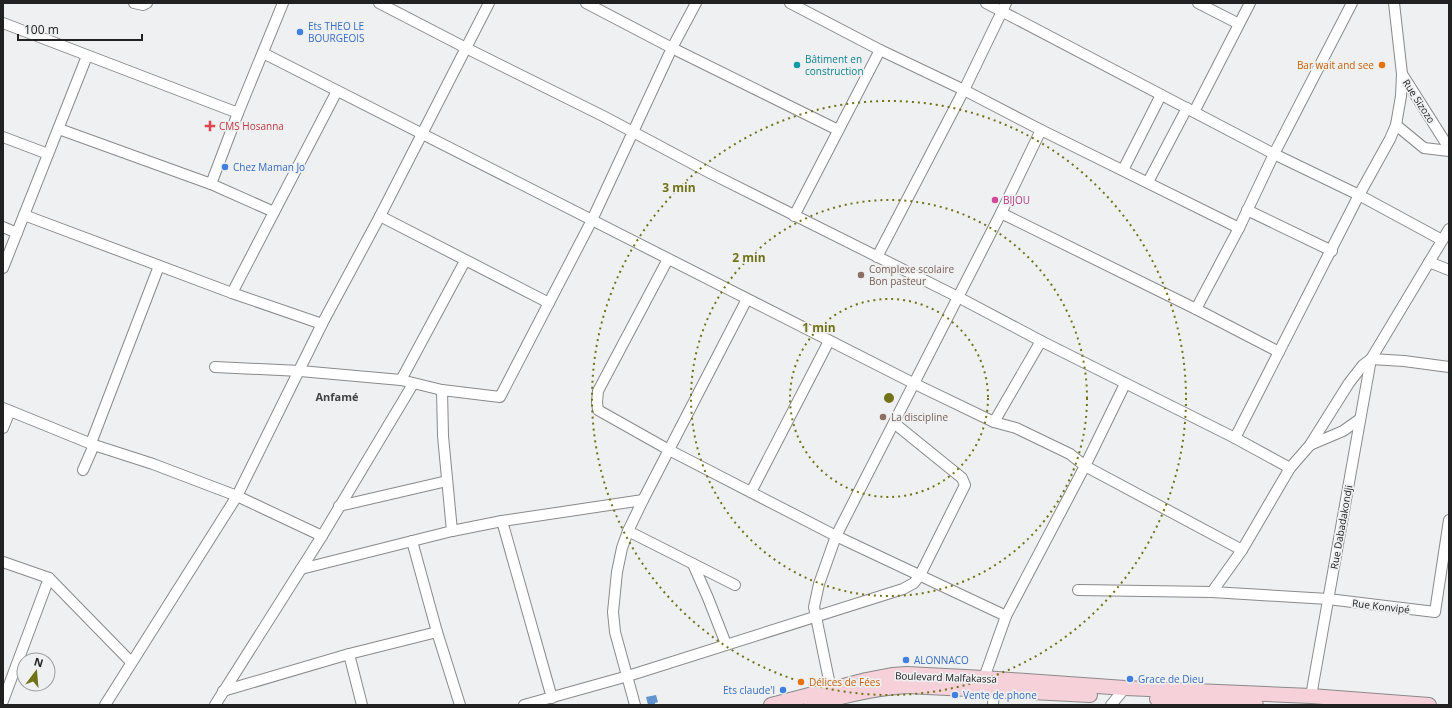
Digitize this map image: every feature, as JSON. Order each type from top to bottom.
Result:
[{"type":"main road","name":"Boulevard Malfakassa","points":[[811,705],[832,694],[899,674],[984,678],[1118,696]]},
{"type":"main road","name":"Boulevard Malfakassa","points":[[771,705],[832,694],[892,686],[1118,696],[1256,705]]},
{"type":"main road","points":[[1118,696],[1311,696],[1429,705]]},
{"type":"street","points":[[134,3],[143,5],[147,3]]},
{"type":"street","points":[[211,184],[283,3]]},
{"type":"street","points":[[379,3],[603,116],[794,216],[958,297],[1041,342],[1235,438],[1290,468]]},
{"type":"street","points":[[105,705],[237,496],[322,324],[380,216],[489,3]]},
{"type":"street","points":[[586,3],[672,48],[838,130]]},
{"type":"street","points":[[215,367],[300,371],[401,380],[442,390],[500,397],[592,220],[672,48],[696,3]]},
{"type":"street","points":[[790,3],[880,50],[964,90],[1041,130],[1239,228]]},
{"type":"street","points":[[986,3],[1004,7],[1161,95],[1274,154],[1359,195],[1442,240]]},
{"type":"street","points":[[1198,3],[1239,24]]},
{"type":"street","points":[[1148,182],[1191,110],[1250,3]]},
{"type":"street","points":[[1196,309],[1239,228],[1274,154],[1352,3]]},
{"type":"street","name":"Rue Sizozo","points":[[1394,3],[1402,74],[1449,148]]},
{"type":"street","points":[[877,257],[964,90],[1004,7]]},
{"type":"street","points":[[3,23],[238,113]]},
{"type":"street","points":[[794,216],[880,50]]},
{"type":"street","points":[[263,53],[913,383],[994,422],[1016,428],[1070,454],[1085,466],[1242,550]]},
{"type":"street","points":[[3,268],[87,56]]},
{"type":"street","points":[[1235,438],[1396,125],[1401,96],[1402,74]]},
{"type":"street","points":[[232,293],[337,91]]},
{"type":"street","points":[[1123,170],[1161,95]]},
{"type":"street","points":[[1396,125],[1424,148],[1449,151]]},
{"type":"street","points":[[59,129],[211,184],[274,212]]},
{"type":"street","points":[[832,694],[815,617],[814,606],[815,597],[836,536],[1001,213],[1041,130]]},
{"type":"street","points":[[3,137],[48,154]]},
{"type":"street","points":[[1247,210],[1332,251]]},
{"type":"street","points":[[1001,213],[1196,309],[1279,352]]},
{"type":"street","points":[[24,214],[232,293],[322,324]]},
{"type":"street","points":[[380,216],[549,304]]},
{"type":"street","points":[[3,227],[17,233]]},
{"type":"street","points":[[1212,592],[1242,550],[1290,468],[1310,445],[1349,383],[1363,365],[1371,359],[1449,229]]},
{"type":"street","points":[[668,259],[598,391],[598,410],[669,450],[836,536],[1006,616]]},
{"type":"street","points":[[401,380],[465,261]]},
{"type":"street","points":[[1429,262],[1449,270]]},
{"type":"street","points":[[83,470],[159,266]]},
{"type":"street","points":[[635,705],[615,632],[613,612],[619,560],[622,548],[628,531],[643,500],[747,299]]},
{"type":"street","points":[[751,492],[829,341]]},
{"type":"street","points":[[994,422],[1041,342]]},
{"type":"street","points":[[1371,359],[1404,361],[1449,367]]},
{"type":"street","name":"Rue Dabadakondji","points":[[1311,696],[1371,359]]},
{"type":"street","points":[[215,705],[322,536],[413,384]]},
{"type":"street","points":[[984,678],[1006,616],[1085,466],[1125,384]]},
{"type":"street","points":[[442,390],[447,481],[452,531]]},
{"type":"street","points":[[3,428],[6,410],[92,444],[153,464],[237,496],[322,536]]},
{"type":"street","points":[[1310,445],[1343,432],[1360,419]]},
{"type":"street","points":[[524,705],[628,676],[815,617],[910,586],[914,583],[920,575],[965,485],[962,478],[894,423]]},
{"type":"street","points":[[339,506],[447,481]]},
{"type":"street","points":[[301,570],[452,531],[502,521],[643,500]]},
{"type":"street","points":[[502,521],[552,698]]},
{"type":"street","name":"Rue Konvipé","points":[[1078,590],[1212,592],[1328,599],[1434,612],[1449,525]]},
{"type":"street","points":[[628,531],[735,585]]},
{"type":"street","points":[[412,541],[437,632],[460,705]]},
{"type":"street","points":[[3,562],[49,578],[131,662]]},
{"type":"street","points":[[693,564],[726,644]]},
{"type":"street","points":[[3,701],[49,578]]},
{"type":"street","points":[[223,691],[348,654],[437,632]]},
{"type":"street","points":[[348,654],[362,705]]},
{"type":"street","points":[[993,705],[994,690]]},
{"type":"water","points":[[656,695],[658,702],[655,703],[655,705],[648,705],[646,697]]},
{"type":"place","name":"Ets THEO LE BOURGEOIS","points":[[300,32]]},
{"type":"place","name":"Bâtiment en construction","points":[[797,65]]},
{"type":"place","name":"Bar wait and see","points":[[1382,65]]},
{"type":"place","name":"CMS Hosanna","points":[[210,126]]},
{"type":"place","name":"Chez Maman Jo","points":[[225,167]]},
{"type":"place","name":"BIJOU","points":[[995,200]]},
{"type":"place","name":"Complexe scolaire Bon pasteur","points":[[861,275]]},
{"type":"place","name":"La discipline","points":[[883,417]]},
{"type":"place","name":"ALONNACO","points":[[906,660]]},
{"type":"place","name":"Grace de Dieu","points":[[1130,679]]},
{"type":"place","name":"Délices de Fées","points":[[801,682]]},
{"type":"place","name":"Ets claude'l","points":[[783,690]]},
{"type":"place","name":"Vente de phone","points":[[955,695]]},
{"type":"district","name":"Anfamé","points":[[337,396]]}]
